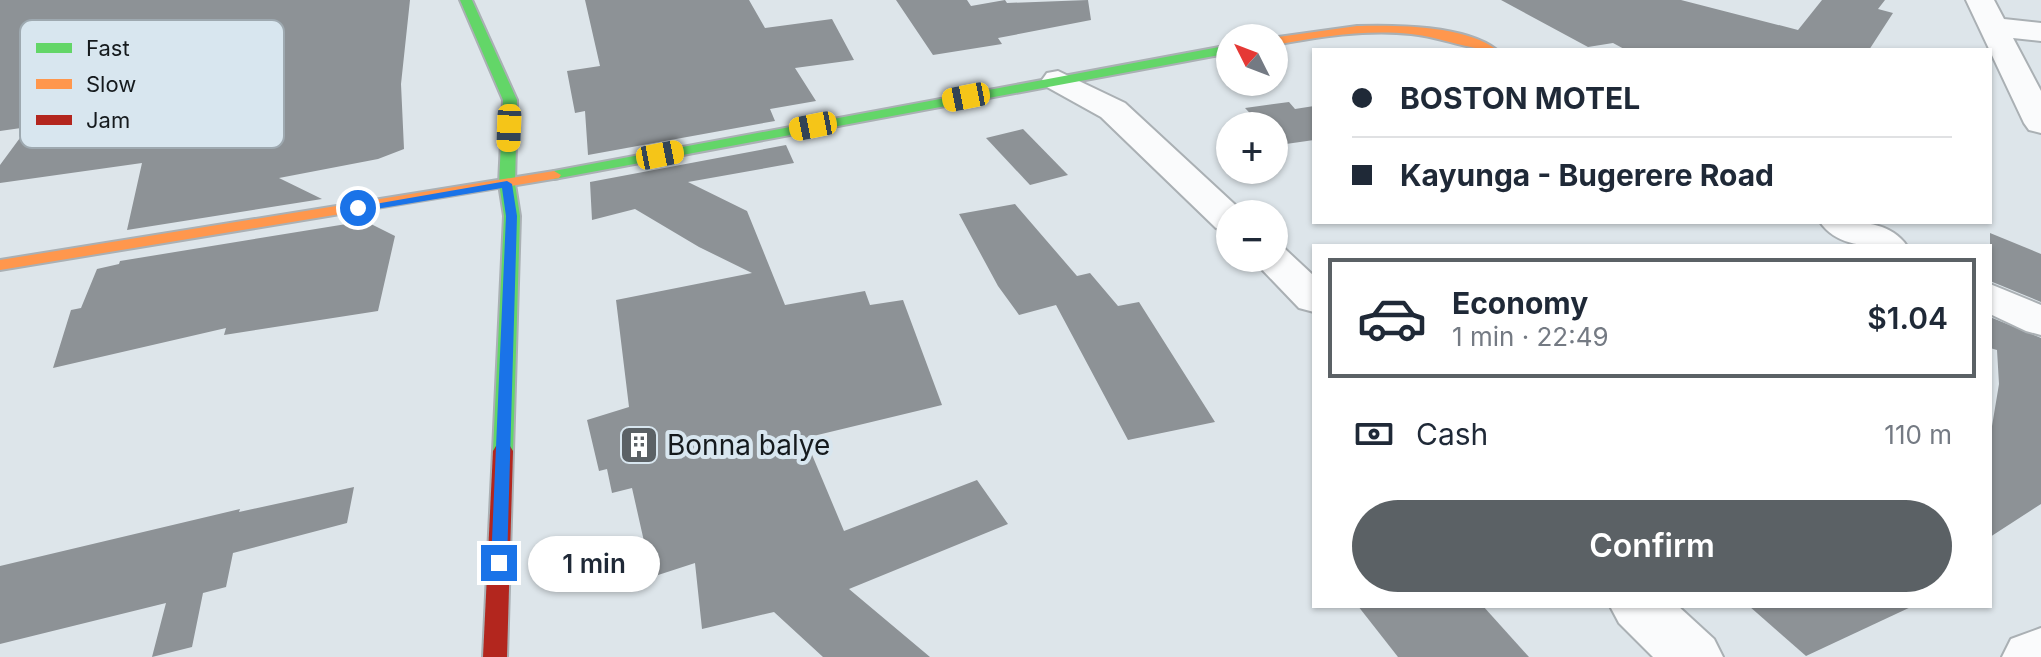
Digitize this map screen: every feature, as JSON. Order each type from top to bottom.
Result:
[{"type":"street","points":[[466,0],[510,100],[507,184],[512,216],[495,657]]},
{"type":"street","points":[[1987,14],[2041,32]]},
{"type":"street","points":[[1987,14],[2041,123]]},
{"type":"street","points":[[1288,38],[1354,26],[1421,27],[1469,39],[1487,48]]},
{"type":"street","points":[[0,265],[507,184],[1216,52]]},
{"type":"street","points":[[1058,80],[1113,110],[1216,207]]},
{"type":"street","points":[[1843,224],[1883,244]]},
{"type":"street","points":[[1286,272],[1312,297]]},
{"type":"street","points":[[1992,298],[2041,322]]},
{"type":"street","points":[[1641,608],[1693,657]]},
{"type":"street","points":[[2032,657],[2041,653]]},
{"type":"building","points":[[0,0],[410,0],[401,84],[404,149],[378,159],[279,178],[322,199],[127,230],[142,163],[0,183],[0,165],[20,138],[20,148],[284,148],[284,20],[20,20],[20,128],[0,131]]},
{"type":"building","points":[[585,0],[749,0],[765,28],[832,19],[854,60],[795,68],[816,101],[770,109],[775,121],[588,155],[585,111],[575,113],[567,71],[600,66]]},
{"type":"building","points":[[896,0],[967,0],[971,6],[1005,0],[1007,3],[1088,0],[1091,20],[998,38],[1002,44],[933,55]]},
{"type":"building","points":[[1501,0],[1681,0],[1798,30],[1822,0],[1885,0],[1878,9],[1893,13],[1870,48],[1622,48],[1613,43],[1588,47]]},
{"type":"building","points":[[1289,102],[1295,109],[1312,106],[1312,140],[1288,144],[1288,112],[1249,112],[1245,108]]},
{"type":"building","points":[[1023,129],[1068,175],[1030,185],[986,138]]},
{"type":"building","points":[[786,145],[794,163],[688,182],[747,211],[785,305],[865,291],[870,305],[903,300],[942,405],[805,438],[844,531],[977,480],[1008,524],[849,589],[930,657],[823,657],[774,612],[702,629],[695,563],[652,577],[632,488],[612,493],[607,469],[599,471],[587,420],[629,407],[616,300],[752,273],[699,247],[635,209],[592,220],[590,182]]},
{"type":"building","points":[[1015,204],[1077,276],[1090,273],[1118,306],[1139,302],[1215,422],[1128,440],[1056,305],[1019,315],[998,286],[959,214]]},
{"type":"building","points":[[365,221],[395,236],[378,311],[224,335],[226,328],[53,368],[71,310],[81,308],[97,269],[119,264],[120,261]]},
{"type":"building","points":[[1990,233],[2041,254],[2041,302],[1992,282]]},
{"type":"building","points":[[1992,318],[2041,338],[2041,504],[1992,536],[1992,426],[1999,384],[1997,350],[1992,349]]},
{"type":"building","points":[[354,487],[347,523],[233,553],[226,587],[203,593],[192,647],[152,657],[166,603],[0,644],[0,566],[240,509],[239,512]]},
{"type":"building","points":[[1360,608],[1485,608],[1529,657],[1398,657]]},
{"type":"building","points":[[1751,608],[1909,608],[1806,656]]},
{"type":"traffic: fast","points":[[466,0],[510,100],[507,184],[512,216],[503,451]]},
{"type":"traffic: fast","points":[[554,175],[1216,52]]},
{"type":"traffic: slow","points":[[1288,39],[1357,30],[1410,30],[1463,40],[1485,48]]},
{"type":"traffic: slow","points":[[0,265],[554,175]]},
{"type":"traffic: jam","points":[[495,657],[503,451]]},
{"type":"place","name":"Bonna balye","points":[[639,445]]},
{"type":"route","points":[[358,208],[507,184],[512,216],[499,563]]}]
